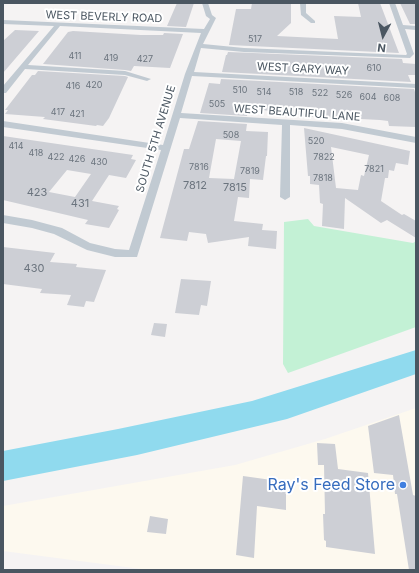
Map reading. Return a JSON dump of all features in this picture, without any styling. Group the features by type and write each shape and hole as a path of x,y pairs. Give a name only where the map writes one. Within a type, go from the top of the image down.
{"street":[{"path":"205,3 210,19"},
{"path":"302,3 303,14 313,22"},
{"path":"198,48 408,57 411,54 392,3"},
{"name":"SOUTH 5TH AVENUE","path":"3,219 32,224 58,231 87,246 115,253 133,254 189,74 205,31 211,26 210,19 204,21 202,26 205,31"},
{"name":"WEST BEVERLY ROAD","path":"3,22 205,31"},
{"path":"3,91 58,25"},
{"path":"401,27 416,28"},
{"path":"24,67 126,73 147,79"},
{"name":"WEST GARY WAY","path":"189,74 416,86"},
{"name":"WEST BEAUTIFUL LANE","path":"176,115 348,126 416,140"},
{"path":"285,197 286,122"},
{"path":"3,124 166,148"}],"shaded area":[{"path":"416,408 416,570 149,570 3,551 3,506 235,465 325,439"}],"green space":[{"path":"308,219 314,226 413,243 416,241 416,327 288,373 283,364 284,222"}],"water":[{"path":"416,350 416,374 287,419 137,455 3,481 3,451 252,401"}],"building":[{"path":"177,3 194,3 186,27 167,26"},
{"path":"252,3 291,3 291,23 277,36 338,39 334,16 361,17 358,3 380,3 399,53 229,45 236,9 251,9"},
{"path":"400,3 416,3 416,24 410,24"},
{"path":"15,30 39,31 3,73 3,41"},
{"path":"73,31 141,35 163,35 164,33 183,34 170,68 134,66 131,71 43,64 68,32"},
{"path":"228,52 402,59 403,63 416,64 416,75 408,75 411,82 222,72"},
{"path":"38,71 128,77 109,118 103,126 43,119 45,117 5,114 8,110 5,110 32,75 35,75"},
{"path":"221,79 414,89 416,95 416,127 389,126 388,121 380,120 303,116 286,114 285,112 248,109 247,116 200,113 209,83 220,84"},
{"path":"198,121 247,124 246,131 268,132 267,156 263,180 250,179 249,198 238,197 234,221 263,224 262,230 277,231 276,249 248,246 249,237 208,243 206,234 189,232 187,241 160,238 184,149 189,149","holes":["216,139 241,141 234,179 209,178"]},
{"path":"304,128 410,151 408,165 396,163 394,171 389,170 388,178 385,178 381,201 402,215 404,214 416,221 416,238 387,220 381,223 345,198 344,229 322,226 323,204 320,203 319,185 310,184 310,176 308,176","holes":["331,147 369,155 364,176 361,175 358,190 336,188"]},
{"path":"3,136 133,155 131,159 136,160 126,178 109,175 92,201 119,206 117,209 119,210 109,228 85,224 88,220 3,200","holes":["67,170 91,174 75,197 49,192"]},
{"path":"3,247 55,253 50,262 77,264 76,267 106,270 94,302 86,301 84,307 67,305 71,295 40,293 42,289 3,284"},
{"path":"181,279 211,281 207,306 201,305 199,315 175,313"},
{"path":"154,323 167,324 165,337 151,335"},
{"name":"Ray's Feed Store","path":"399,415 413,495 416,496 416,570 409,570 393,475 374,473 368,426"},
{"path":"317,443 335,444 338,469 368,473 375,554 326,547 326,541 324,540 323,514 325,514 324,465 318,465"},
{"path":"243,476 286,482 286,510 257,506 254,558 236,555"},
{"path":"150,516 168,519 166,534 147,532"}],"place":[{"name":"Ray's Feed Store","path":"403,485"}]}
